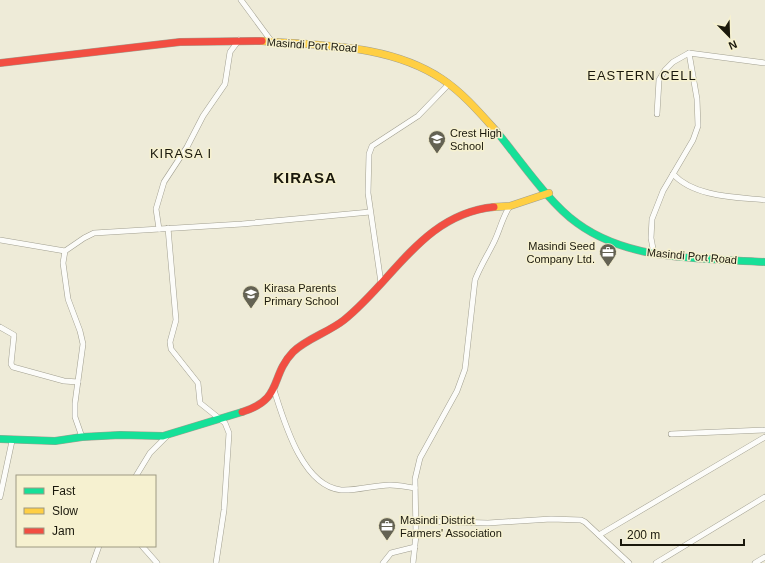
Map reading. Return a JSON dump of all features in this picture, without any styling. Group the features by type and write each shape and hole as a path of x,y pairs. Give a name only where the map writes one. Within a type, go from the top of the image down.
{"main road":[{"name":"Masindi Port Road","path":"0,63 136,47 239,40 356,47 384,54 414,63 433,73 460,94 496,132 570,217 598,237 625,247 654,254 765,262"},
{"path":"0,439 12,441 55,441 82,437 168,435 258,406 269,397 274,390 286,362 293,352 344,320 381,283 404,257 442,224 459,215 488,208 510,206 549,193"}],"street":[{"path":"242,0 272,42"},
{"path":"159,229 156,209 164,182 187,147 203,116 225,84 230,52 239,40"},
{"path":"657,114 659,80 665,70 688,53 765,63"},
{"path":"654,254 651,238 652,219 663,191 693,140 698,126 697,99 688,53"},
{"path":"381,283 370,212 369,154 372,146 418,116 448,85"},
{"path":"673,174 681,182 715,194 765,200"},
{"path":"413,563 416,521 415,488 422,452 461,383 465,369 475,280 480,267 493,244 504,213 510,206"},
{"path":"0,240 65,251 94,233 242,224 370,212"},
{"path":"168,228 176,320 170,342 171,349 198,383 200,403 227,426 230,441 224,510 216,563"},
{"path":"65,251 63,263 68,299 80,331 83,344 78,382 76,417 82,437"},
{"path":"0,327 14,335 15,338 11,364 13,367 64,382 78,382"},
{"path":"274,390 287,429 315,478 339,489 390,485 415,488"},
{"path":"671,434 765,430"},
{"path":"137,475 150,453 168,435"},
{"path":"599,535 765,437"},
{"path":"0,497 12,441"},
{"path":"656,563 765,497"},
{"path":"416,521 494,523 527,520 579,520 585,522 629,563"},
{"path":"93,563 99,547"},
{"path":"143,547 157,563"},
{"path":"383,563 391,553 415,548"},
{"path":"755,563 765,557"}],"traffic: fast":[{"path":"497,132 545,193 577,223 598,236 620,245 667,256 765,262"},
{"path":"0,439 55,441 82,437 120,435 163,436 242,412"}],"traffic: slow":[{"path":"262,41 332,46 378,53 400,59 422,68 450,85 471,104 497,132"},
{"path":"494,207 510,206 549,193"}],"traffic: jam":[{"path":"0,63 180,42 262,41"},
{"path":"242,412 255,407 264,401 270,394 286,361 298,347 344,320 362,304 411,251 429,235 448,222 469,212 494,207"}],"place":[{"name":"Crest High School","path":"437,154"},
{"name":"Masindi Seed Company Ltd.","path":"608,267"},
{"name":"Kirasa Parents Primary School","path":"251,309"},
{"name":"Masindi District Farmers' Association","path":"387,541"}],"district":[{"name":"EASTERN CELL","path":"642,75"},
{"name":"KIRASA I","path":"181,153"},
{"name":"KIRASA","path":"305,177"}]}
